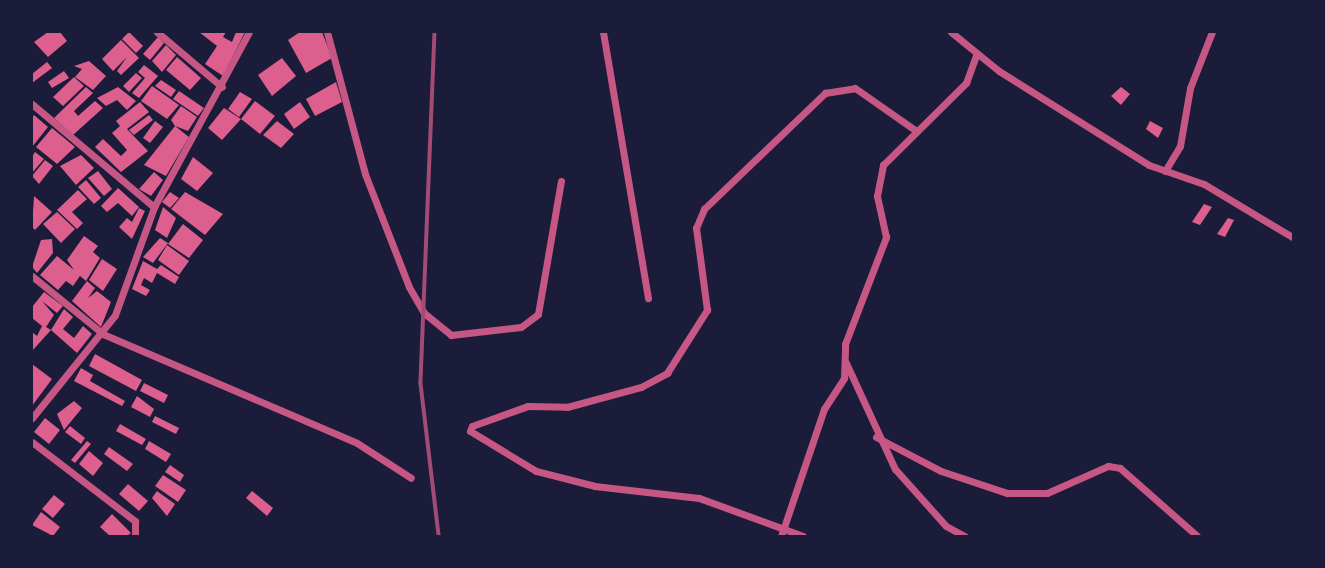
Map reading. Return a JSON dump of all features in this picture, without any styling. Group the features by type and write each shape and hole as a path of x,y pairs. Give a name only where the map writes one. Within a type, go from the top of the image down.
{"street":[{"path":"157,32 222,87"},
{"path":"32,418 103,334 154,207 222,87 249,32"},
{"path":"327,32 365,174 409,287 424,313 451,335 521,327 538,314 561,181"},
{"path":"603,32 648,298"},
{"path":"951,32 976,55 1165,171 1204,184 1293,238"},
{"path":"1165,171 1180,146 1190,88 1212,32"},
{"path":"781,537 824,409 844,378 844,356 886,237 877,181 891,152 966,83 976,55"},
{"path":"803,537 785,526 699,498 595,486 536,471 470,431 472,426 528,406 567,407 641,387 667,373 706,310 696,228 704,209 825,93 855,88 915,130"},
{"path":"32,104 154,207"},
{"path":"32,276 103,334 357,443 411,478"},
{"path":"844,356 876,438 895,469 946,526 964,537"},
{"path":"876,438 941,471 1007,492 1047,493 1108,466 1121,468 1197,537"},
{"path":"32,442 135,521 135,537"}],"building":[{"path":"48,32 60,32 67,41 48,57 34,42"},
{"path":"129,32 143,46 136,53 122,39"},
{"path":"199,32 226,32 223,37 232,42 236,32 245,32 223,76 205,64 217,46"},
{"path":"300,32 322,32 332,58 306,73 288,40"},
{"path":"158,37 164,43 150,60 143,54"},
{"path":"121,40 139,58 121,75 117,71 127,57 113,71 102,59"},
{"path":"166,45 176,55 162,72 152,61"},
{"path":"177,57 201,78 190,90 166,70"},
{"path":"282,58 296,76 272,96 258,75"},
{"path":"89,61 106,76 93,90 75,77 82,69 74,66"},
{"path":"47,62 52,68 32,83 32,74"},
{"path":"144,65 158,76 139,98 132,93 145,78 138,72"},
{"path":"64,71 69,78 52,88 48,82"},
{"path":"136,73 142,78 129,92 123,86"},
{"path":"74,77 84,86 63,106 53,97"},
{"path":"161,80 176,90 171,97 155,86"},
{"path":"336,82 342,102 315,116 306,99"},
{"path":"152,86 179,105 167,119 141,101"},
{"path":"86,87 93,93 74,111 78,116 95,101 103,108 73,135 54,118"},
{"path":"118,87 136,101 127,110 117,100 106,106 97,98"},
{"path":"1121,87 1130,94 1121,105 1111,96"},
{"path":"179,91 204,108 198,116 173,99"},
{"path":"240,92 252,99 239,117 228,109"},
{"path":"255,101 275,116 260,134 241,119"},
{"path":"140,102 149,112 127,129 148,151 121,172 95,147 103,139 121,156 127,150 112,133 120,126 116,121"},
{"path":"300,102 310,117 294,129 284,114"},
{"path":"181,106 197,117 188,131 175,126 171,120"},
{"path":"224,108 241,119 222,140 208,128"},
{"path":"34,115 48,127 32,147 32,118"},
{"path":"149,115 153,120 134,135 129,130"},
{"path":"155,121 163,127 150,143 143,138"},
{"path":"277,121 294,134 281,148 263,135"},
{"path":"1150,121 1163,128 1158,138 1146,129"},
{"path":"175,126 189,137 166,176 144,165"},
{"path":"52,128 75,147 57,164 36,147"},
{"path":"35,152 44,159 32,173 32,157"},
{"path":"81,155 94,168 76,185 60,166"},
{"path":"193,157 213,173 197,191 181,179"},
{"path":"45,160 53,166 39,184 32,176"},
{"path":"98,171 112,189 104,196 88,178"},
{"path":"154,172 163,180 151,196 139,189"},
{"path":"86,180 101,198 94,204 78,187"},
{"path":"118,188 139,207 132,216 118,203 107,212 101,206"},
{"path":"78,190 87,199 72,212 83,223 77,229 57,210"},
{"path":"170,192 179,198 170,208 162,202"},
{"path":"185,192 223,214 205,235 171,209"},
{"path":"34,196 52,212 35,230 32,227"},
{"path":"1204,204 1212,207 1200,225 1192,222"},
{"path":"163,207 176,218 167,238 155,230"},
{"path":"139,208 145,211 132,239 119,227 127,218 132,222"},
{"path":"57,212 75,229 61,243 43,224"},
{"path":"1228,218 1234,220 1225,237 1217,234"},
{"path":"183,224 203,240 189,258 168,244"},
{"path":"84,236 98,246 93,252 100,258 86,281 80,276 73,286 66,281 58,290 40,275 57,256 74,270 67,260"},
{"path":"160,238 168,243 153,263 143,257"},
{"path":"52,239 53,253 37,273 32,267 41,240"},
{"path":"167,245 189,261 179,275 158,260"},
{"path":"102,259 117,269 103,291 89,280"},
{"path":"143,261 157,269 161,265 179,277 175,284 157,273 152,283 144,278 141,285 150,290 146,296 132,289"},
{"path":"87,281 95,288 88,298 97,291 111,302 101,327 72,301"},
{"path":"44,292 63,306 57,313 42,301 54,315 46,327 51,330 32,351 32,332 37,336 42,326 32,318 32,307"},
{"path":"64,309 73,317 63,329 74,338 83,326 92,334 77,353 51,330"},
{"path":"95,354 142,380 136,391 89,366"},
{"path":"32,364 52,379 32,406"},
{"path":"81,368 93,375 90,381 125,401 122,406 74,381"},
{"path":"144,383 168,395 164,403 140,391"},
{"path":"137,396 154,409 150,417 131,407"},
{"path":"74,401 82,408 64,430 57,414"},
{"path":"155,416 179,428 176,434 152,422"},
{"path":"45,418 60,430 49,444 34,432"},
{"path":"120,424 146,439 142,445 116,431"},
{"path":"70,426 85,438 81,444 65,432"},
{"path":"87,441 91,444 75,463 71,460"},
{"path":"149,441 171,454 166,462 145,449"},
{"path":"109,447 133,464 127,471 104,454"},
{"path":"89,451 103,463 93,476 79,464"},
{"path":"170,465 184,475 180,482 165,472"},
{"path":"163,475 186,490 178,502 155,486"},
{"path":"128,484 148,501 139,511 119,494"},
{"path":"157,491 175,504 167,516 152,498"},
{"path":"252,491 273,508 267,516 246,498"},
{"path":"54,495 65,504 53,518 42,509"},
{"path":"41,512 60,527 53,536 32,525"},
{"path":"112,514 131,533 127,536 110,536 100,527"}],"railway":[{"path":"435,32 421,384 439,536"}]}
